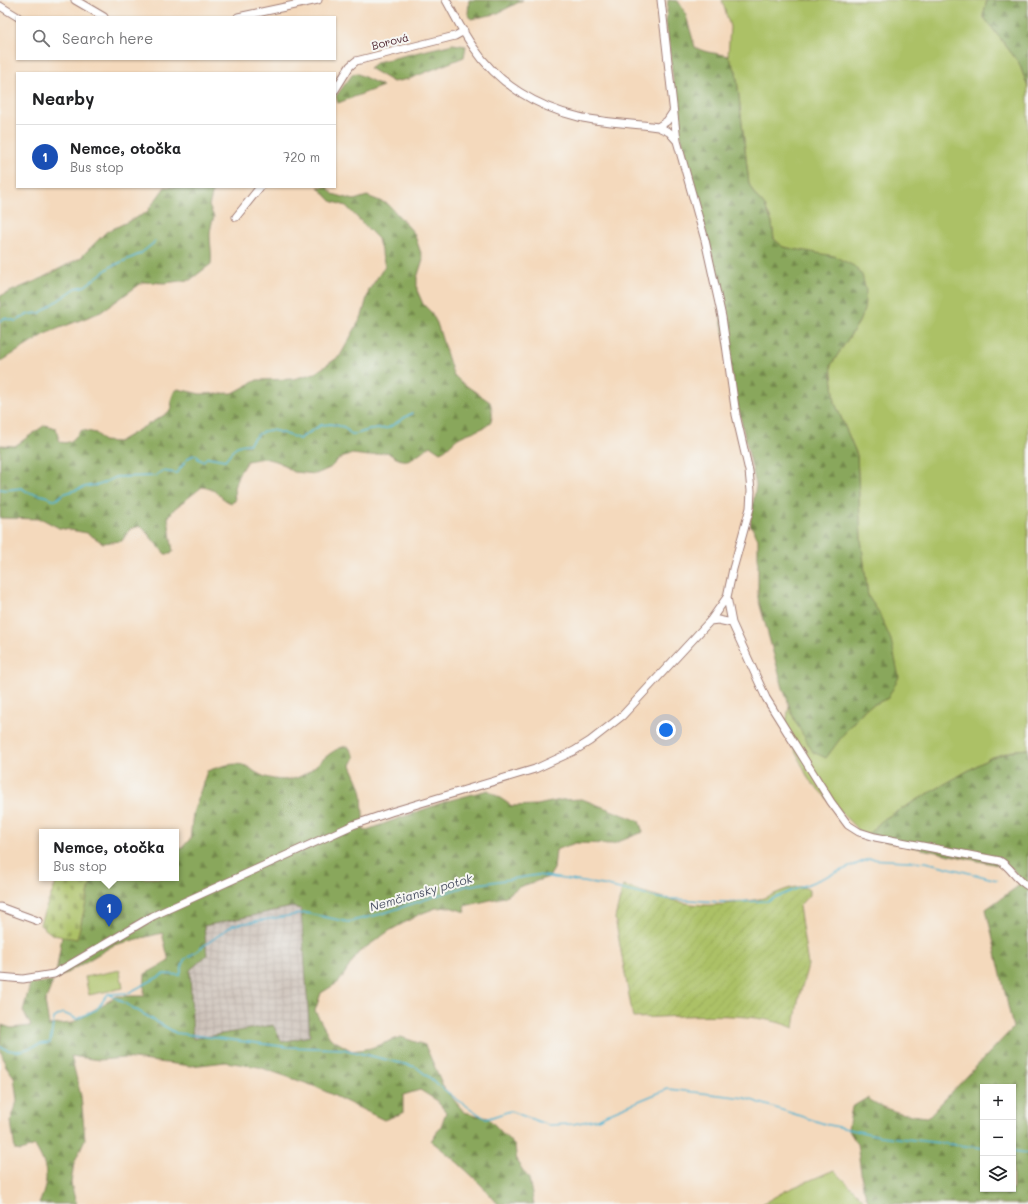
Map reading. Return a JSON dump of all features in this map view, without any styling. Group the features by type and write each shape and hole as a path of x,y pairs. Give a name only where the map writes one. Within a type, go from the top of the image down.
{"street":[{"path":"75,0 102,16"},
{"path":"243,16 318,0"},
{"path":"446,0 474,48 492,70 513,88 535,102 580,118 658,127 669,132 677,141"},
{"path":"661,0 677,141 705,240 722,317 736,415 749,471 751,491 750,508 727,597 732,623 766,698 831,802 848,825 859,832 875,837 1000,861 1008,865 1015,876 1028,886"},
{"path":"0,6 16,16"},
{"name":"Borová","path":"336,88 350,66 356,61 455,36 464,31"},
{"path":"658,127 667,121 673,112"},
{"path":"236,217 259,188"},
{"path":"0,977 23,979 54,974 153,916 353,825 391,812 535,769 574,751 590,741 622,716 710,621 727,597"},
{"path":"710,621 718,620 732,623"},
{"path":"0,907 38,921"}],"shaded area":[{"path":"292,907 301,909 311,1036 282,1042 273,1025 193,1039 190,970 207,955 204,926"}],"green space":[{"path":"469,0 523,0 496,14 471,19 468,14"},
{"path":"668,0 678,1 685,12 695,47 707,52 728,56 736,71 749,184 755,195 765,206 772,223 774,239 783,247 834,256 854,266 862,275 866,291 864,310 859,322 831,365 835,403 857,455 861,539 868,596 878,611 891,640 899,677 888,698 866,708 849,727 826,758 813,752 795,721 783,688 758,598 758,539 750,524 756,485 738,407 721,319 717,275 679,128 666,22"},
{"path":"722,0 987,0 983,16 1019,63 1028,87 1028,749 1016,750 990,758 884,819 865,837 809,780 785,730 789,706 795,721 849,727 866,708 888,698 878,611 868,597 861,539 857,455 835,403 831,365 859,322 805,252 783,247 774,239 772,223 765,206 755,195 749,184 736,71 728,56 730,27"},
{"path":"987,0 1028,0 1028,87 1019,63 983,16"},
{"path":"453,44 466,46 464,57 409,79 393,82 369,68 377,62"},
{"path":"356,73 383,86 338,103 336,96 352,75"},
{"path":"164,188 214,188 209,206 214,217 210,230 211,264 190,280 164,283 143,282 101,312 47,333 0,362 0,296 38,280 80,258 106,232 146,213"},
{"path":"319,188 328,188 333,194 354,200 367,196 388,204 414,233 423,259 417,278 417,290 423,304 431,312 437,323 453,374 461,382 490,402 492,418 486,427 460,437 440,452 431,446 415,457 406,460 400,460 387,452 369,456 352,454 339,459 330,468 316,474 294,472 279,462 264,458 247,461 238,475 234,488 235,501 231,503 226,501 212,490 202,487 174,509 168,518 173,552 171,554 165,554 141,526 130,529 122,541 103,543 87,533 59,528 42,519 0,518 0,445 15,446 45,425 56,428 60,442 64,443 75,438 82,430 96,433 103,441 118,442 166,414 172,408 171,400 174,392 178,389 200,394 233,393 257,380 293,379 315,373 340,356 362,316 369,290 385,266 378,239 346,206 331,201"},
{"path":"348,746 355,757 351,765 361,791 364,831 447,801 488,790 512,806 537,805 561,800 582,799 639,821 643,832 613,844 575,843 556,850 554,869 549,877 519,887 504,897 464,906 466,912 449,907 436,908 420,914 389,931 358,953 339,982 321,993 315,1011 330,1038 352,1051 371,1048 401,1037 425,1045 444,1088 464,1112 488,1118 515,1146 517,1162 529,1179 534,1204 498,1204 483,1187 449,1155 431,1141 441,1126 446,1112 436,1100 420,1090 403,1095 403,1113 384,1120 314,1086 259,1067 226,1062 191,1066 125,1058 99,1060 71,1056 81,1096 85,1139 74,1163 71,1183 76,1204 39,1204 45,1188 45,1168 40,1154 35,1146 21,1151 15,1150 11,1121 17,1101 14,1077 6,1066 0,1049 2,1025 11,1028 31,1026 23,1011 30,984 53,981 45,1002 49,1025 72,1023 117,996 144,996 145,974 169,961 162,933 114,945 55,980 62,936 77,938 91,881 179,881 179,849 182,848 190,839 193,813 207,771 226,765 237,764 247,767 269,778 288,780 308,772 334,751","holes":["292,907 301,909 310,1036 282,1042 273,1025 193,1039 190,970 207,955 204,926"]},
{"path":"1028,749 1028,1204 869,1204 863,1187 857,1144 848,1129 852,1107 867,1098 896,1112 928,1117 1013,1028 986,909 1017,887 1021,880 1012,868 865,837 884,819 990,758 1016,750"},
{"path":"57,881 91,881 77,939 53,935 40,925"},
{"path":"623,886 671,900 701,905 723,904 765,898 784,890 798,887 804,887 809,890 809,895 799,906 808,965 798,1001 794,1028 777,1022 758,1018 737,1016 633,1018 615,918"},
{"path":"120,970 123,988 89,995 85,977"},
{"path":"834,1170 868,1204 762,1204 785,1191"}],"waterway":[{"path":"0,321 4,318 16,321 29,314 40,313 76,288 85,286 110,267 140,254 155,242"},
{"path":"0,489 5,490 22,488 29,493 56,500 63,494 88,486 99,485 116,477 155,476 162,471 176,473 187,459 197,455 198,459 203,461 208,457 225,460 237,446 249,444 260,433 266,431 278,431 299,439 321,425 331,424 344,427 351,434 356,434 369,430 388,428 412,413"},
{"name":"Nemčiansky potok","path":"0,1047 8,1050 21,1051 37,1045 50,1043 54,1018 63,1013 77,1019 97,1009 108,994 128,993 164,974 180,975 184,960 233,925 306,913 348,922 381,914 466,886 537,875 603,885 658,898 721,902 767,901 869,859 926,862 997,880"},
{"path":"109,994 176,1033 288,1047 343,1049 416,1067 455,1098 486,1119 510,1111 548,1125 573,1124 598,1119 668,1089 745,1098 825,1124 880,1136 980,1148"},
{"path":"1016,1151 1028,1153"}],"place":[{"name":"Nemce, otočka","path":"109,927"}]}
